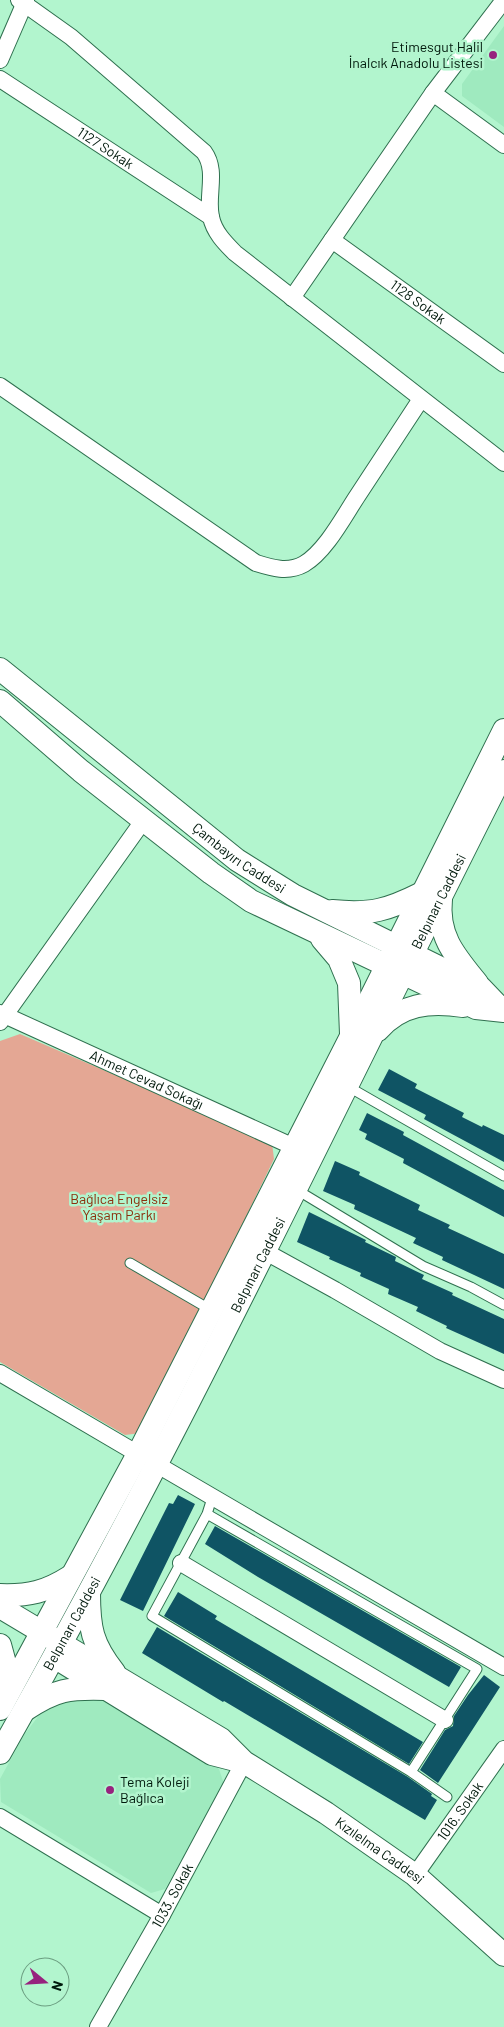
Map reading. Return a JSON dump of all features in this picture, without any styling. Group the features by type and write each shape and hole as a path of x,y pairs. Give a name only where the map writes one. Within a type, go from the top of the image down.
{"street":[{"path":"292,298 433,93 504,0"},
{"path":"0,60 23,1 71,37 204,152 210,160 212,172 211,217 220,238 235,253 504,462"},
{"name":"1127 Sokak","path":"0,79 211,217"},
{"path":"433,93 504,145"},
{"name":"1128 Sokak","path":"332,240 504,364"},
{"path":"0,386 256,563 285,570 303,564 316,554 341,521 421,399"},
{"name":"Çambayırı Caddesi","path":"0,669 236,860 293,896 323,910 398,960"},
{"name":"Çambayırı Caddesi","path":"0,702 81,771 144,821 251,901 316,933 398,960 502,1010"},
{"name":"Belpınarı Caddesi","path":"0,1753 89,1592 211,1310 294,1146 360,1038 432,893 504,730"},
{"name":"Belpınarı Caddesi","path":"432,893 504,771"},
{"path":"2,1017 144,821"},
{"path":"316,933 339,959 349,984 360,1038 406,1008 449,1004 478,998 447,942 441,927 440,913 432,893 370,913 323,910"},
{"name":"Ahmet Cevad Sokağı","path":"2,1017 294,1146"},
{"name":"Belpınarı Caddesi","path":"4,1703 72,1576 147,1459 264,1252 347,1086 360,1038"},
{"path":"264,1252 335,1290 440,1351 504,1380"},
{"path":"0,1373 147,1459 209,1506 504,1667"},
{"path":"181,1563 445,1720"},
{"path":"0,1595 21,1596 45,1591 72,1576"},
{"path":"24,1710 41,1699 62,1690 112,1683 103,1658 93,1640 89,1612 89,1592"},
{"name":"Kızılelma Caddesi","path":"0,1607 37,1639"},
{"name":"Kızılelma Caddesi","path":"0,1624 37,1639 112,1683 221,1739 244,1762 326,1813 415,1875 504,1955"},
{"path":"0,1644 6,1667 4,1703"},
{"name":"1016. Sokak","path":"415,1875 504,1748"},
{"name":"1033. Sokak","path":"98,2027 162,1914 244,1762"},
{"path":"0,1817 162,1914"}],"lane":[{"path":"347,1086 504,1176"},
{"path":"295,1188 423,1266 471,1287 504,1305"},
{"path":"130,1263 211,1310"},
{"path":"411,1772 477,1669 209,1506 152,1616 411,1772 447,1798"}],"shaded area":[{"name":"Etimesgut Halil İnalcık Anadolu Listesi","path":"504,26 504,127 462,96 462,84"},
{"name":"Tema Koleji Bağlıca","path":"73,1697 99,1699 116,1705 219,1769 224,1784 165,1889 151,1893 1,1802 0,1779 24,1735 40,1714 52,1705"}],"green space":[{"name":"Bağlıca Engelsiz Yaşam Parkı","path":"20,1034 272,1143 274,1159 141,1433 125,1435 0,1362 0,1041"}],"building":[{"path":"389,1069 417,1084 415,1088 464,1113 462,1117 504,1135 504,1162 424,1119 426,1115 378,1090"},
{"path":"367,1113 404,1132 403,1135 504,1190 504,1217 403,1163 404,1159 365,1139 367,1134 359,1130"},
{"path":"335,1161 360,1172 359,1175 420,1205 418,1210 450,1225 448,1228 504,1254 504,1289 442,1260 443,1257 413,1243 416,1238 354,1209 355,1205 323,1191"},
{"path":"309,1212 396,1257 395,1261 424,1275 422,1279 504,1319 504,1354 446,1328 447,1326 416,1311 418,1307 388,1294 389,1289 360,1276 361,1273 329,1259 330,1257 297,1242"},
{"path":"178,1495 195,1504 143,1611 120,1600 169,1503 173,1504"},
{"path":"215,1526 461,1667 449,1687 258,1577 205,1544"},
{"path":"178,1592 217,1616 215,1619 423,1742 409,1764 164,1616"},
{"path":"157,1627 408,1777 432,1794 431,1796 437,1800 425,1820 142,1653"},
{"path":"484,1675 500,1687 438,1783 420,1770 445,1730 453,1726 454,1716"}],"place":[{"name":"Etimesgut Halil İnalcık Anadolu Listesi","path":"493,55"},
{"name":"Tema Koleji Bağlıca","path":"110,1790"}]}
